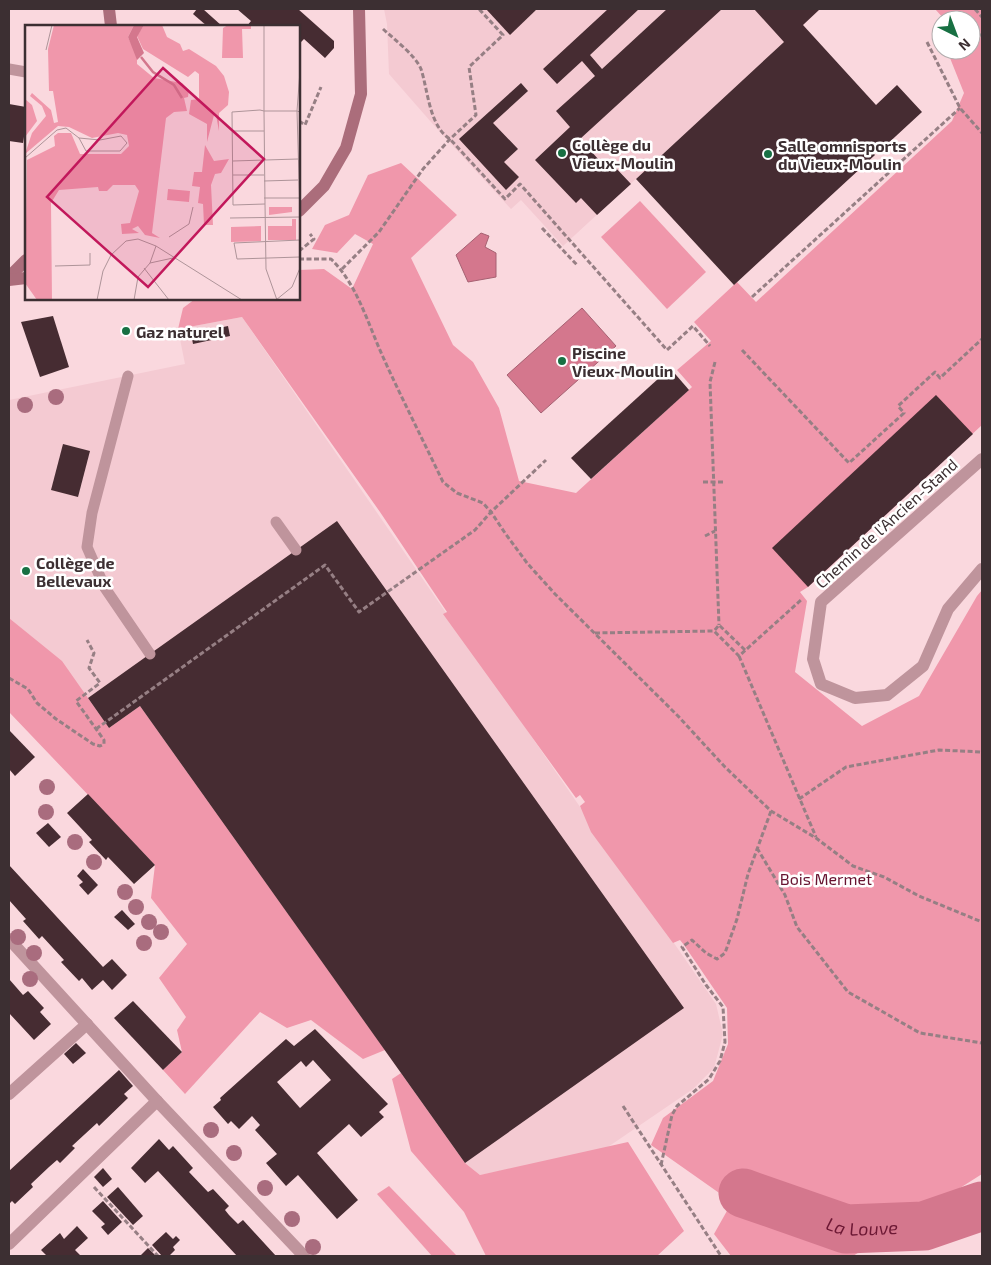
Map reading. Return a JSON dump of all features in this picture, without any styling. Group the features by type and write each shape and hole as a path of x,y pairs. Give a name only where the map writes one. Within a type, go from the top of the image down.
{"main road":[{"path":"109,9 111,25"},
{"path":"300,209 324,186 346,148 361,94 359,9"},
{"path":"9,278 25,261"},
{"path":"9,278 25,278"}],"street":[{"name":"Chemin de l'Ancien-Stand","path":"982,459 821,602 813,659 821,684 855,698 887,695 923,666 948,609 982,569"},
{"path":"9,939 157,1101 304,1256"},
{"path":"9,1094 86,1024"},
{"path":"9,1244 157,1101"}],"lane":[{"path":"9,69 25,72"},
{"path":"128,376 92,513 87,547 105,588 150,654"},
{"path":"276,522 296,550"}],"path":[{"path":"342,269 379,232 423,169 476,114 469,67 503,35 479,9"},
{"path":"975,9 982,17"},
{"path":"383,29 407,51 420,67 428,103 442,135 450,139 504,199 520,184 667,350 693,326 710,346"},
{"path":"927,42 960,108 982,133"},
{"path":"300,122 305,125 321,87"},
{"path":"752,297 960,108"},
{"path":"542,228 578,266"},
{"path":"300,250 314,239 310,234"},
{"path":"300,259 331,259 342,269 443,482 458,493 483,503 527,563 555,594 678,716 725,767 771,811 816,838 853,866 884,877 919,896 982,922"},
{"path":"742,350 849,462 904,413 898,406 935,372 940,378 982,339"},
{"path":"715,362 710,382 719,625 745,650"},
{"path":"96,729 325,565 359,612 475,530 491,512 546,460"},
{"path":"703,482 725,482"},
{"path":"705,536 715,531"},
{"path":"740,656 805,596 821,602"},
{"path":"594,633 714,630 719,625"},
{"path":"714,630 740,656 816,838"},
{"path":"9,678 28,689 37,703 56,720 93,744 100,746 104,744 104,740 76,701 100,683 88,668 94,653 87,640"},
{"path":"800,799 846,767 938,750 982,752"},
{"path":"661,1165 672,1115 677,1106 709,1078 720,1061 725,1042 723,1007 706,986 682,947 692,940 717,959 725,953 737,919 748,874 771,811"},
{"path":"757,848 785,895 797,927 848,992 920,1033 982,1043"},
{"path":"623,1106 721,1256"},
{"path":"81,1174 158,1256"}],"shaded area":[{"name":"Collège du Vieux-Moulin","path":"384,9 820,9 563,246 521,200 511,209 389,74 387,24"},
{"path":"481,233 489,236 485,247 496,253 496,277 468,282 456,255"},
{"name":"Piscine Vieux-Moulin","path":"582,308 616,346 541,413 507,375"},
{"path":"242,317 716,1004 723,1034 714,1068 693,1089 602,1151 480,1175 465,1163 140,706 109,728 61,661 9,618 9,400 185,364 178,329"}],"green space":[{"name":"Bois Mermet","path":"935,9 982,9 982,425 808,587 800,592 807,601 795,672 862,726 919,696 982,590 982,1174 853,1256 731,1256 714,1234 732,1202 651,1145 663,1118 713,1081 728,1044 727,1008 684,945 680,940 673,943 591,832 580,806 585,802 580,795 576,798 443,614 447,612 380,512 242,317 178,329 183,308 194,300 300,300 300,270 324,269 352,289 373,244 355,234 337,253 312,249 325,225 349,215 368,175 401,163 457,215 411,258 453,345 473,362 499,408 519,481 576,493 692,387 677,370 711,341 694,322 737,282 756,302 952,121 964,93 951,60 981,60 981,10"},
{"path":"640,201 706,272 667,309 601,237"},
{"path":"9,618 62,661 109,728 140,706 385,1050 363,1059 311,1020 287,1028 260,1012 185,1094 163,1070 182,1052 177,1030 186,1017 159,978 187,944 151,898 155,865 9,712"},
{"path":"401,1073 465,1163 480,1175 628,1142 684,1231 657,1256 486,1256 464,1212 411,1151 392,1079"},
{"path":"389,1186 457,1256 432,1256 377,1194"}],"building":[{"path":"197,9 203,9 221,25 206,25 193,14"},
{"path":"237,9 298,9 334,41 334,48 325,58 304,39 300,43 300,25 248,25 251,21"},
{"path":"486,9 537,9 510,35"},
{"path":"608,9 639,9 590,55 602,69 667,9 722,9 580,139 609,171 614,166 631,184 597,215 581,198 576,203 535,160 570,127 556,111 595,76 582,61 557,84 543,69"},
{"name":"Salle omnisports du Vieux-Moulin","path":"754,9 820,9 803,25 876,105 897,85 922,112 883,148 880,145 872,152 875,155 734,285 636,179 784,42"},
{"path":"521,83 528,91 493,123 518,149 504,162 519,177 506,190 459,139"},
{"path":"9,104 25,107 23,143 9,141"},
{"path":"53,316 69,367 40,377 21,322"},
{"path":"228,326 230,336 193,344 191,334"},
{"path":"670,368 689,390 591,479 571,458"},
{"path":"936,395 973,434 808,587 772,548"},
{"path":"63,444 90,451 78,497 51,490"},
{"path":"337,521 684,1008 465,1163 140,706 109,728 88,698"},
{"path":"9,730 35,757 15,776 9,769"},
{"path":"88,794 155,865 134,884 108,857 106,860 89,842 92,840 67,813"},
{"path":"48,823 61,837 49,847 36,833"},
{"path":"9,865 103,967 112,959 127,975 112,990 103,980 92,990 82,978 79,981 61,962 64,960 42,936 39,939 23,921 26,919 9,900"},
{"path":"83,869 98,885 88,895 79,885 83,882 77,876"},
{"path":"122,910 135,924 128,930 114,917"},
{"path":"9,979 23,995 28,991 44,1008 40,1012 51,1024 34,1040 9,1013"},
{"path":"133,1001 182,1052 163,1070 114,1018"},
{"path":"315,1029 388,1104 379,1112 384,1117 361,1137 349,1124 317,1153 358,1200 337,1219 298,1175 286,1186 266,1163 277,1154 255,1130 260,1125 252,1116 239,1129 231,1121 228,1124 213,1107 221,1100 220,1098 286,1039 294,1046","holes":["313,1060 331,1080 300,1108 277,1082 301,1061 306,1067"]},
{"path":"76,1043 86,1053 73,1064 64,1054"},
{"path":"119,1070 133,1086 124,1094 128,1098 99,1126 97,1123 72,1146 75,1148 60,1163 57,1160 49,1167 31,1184 33,1187 15,1204 12,1201 9,1204 9,1171"},
{"path":"159,1139 169,1150 173,1146 193,1168 189,1172 208,1192 213,1189 229,1206 225,1210 229,1215 238,1224 243,1220 276,1256 237,1256 158,1171 145,1183 131,1168"},
{"path":"103,1168 112,1179 103,1187 94,1177"},
{"path":"118,1187 143,1216 133,1225 107,1197"},
{"path":"103,1201 122,1222 108,1235 101,1227 105,1224 92,1211"},
{"path":"77,1226 88,1238 75,1250 81,1256 47,1256 41,1250 60,1233 64,1239"},
{"path":"166,1232 173,1239 176,1236 180,1240 173,1247 175,1250 169,1256 162,1256 152,1245"},
{"path":"148,1248 156,1256 140,1256"}],"waterway":[{"name":"La Louve","path":"743,1193 846,1229 924,1226 982,1206"}],"place":[{"name":"Collège du Vieux-Moulin","path":"562,153"},
{"name":"Salle omnisports du Vieux-Moulin","path":"768,154"},
{"name":"Gaz naturel","path":"126,331"},
{"name":"Piscine Vieux-Moulin","path":"562,361"},
{"name":"Collège de Bellevaux","path":"26,571"}]}
